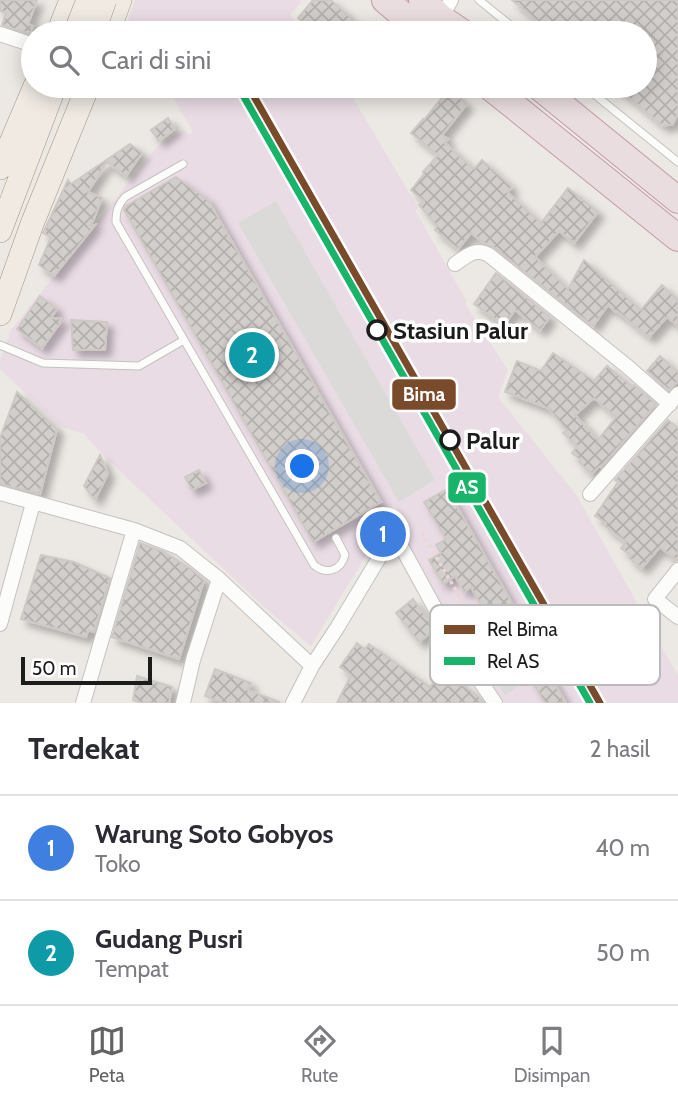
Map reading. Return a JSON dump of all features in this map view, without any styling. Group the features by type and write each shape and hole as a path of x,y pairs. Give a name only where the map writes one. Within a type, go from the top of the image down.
{"highway":[{"path":"385,0 434,13"},
{"path":"507,98 668,203"},
{"path":"551,98 668,203 678,238"}],"main road":[{"path":"68,20 88,0"},
{"path":"104,21 105,0"},
{"path":"109,21 120,0"},
{"path":"68,20 74,7 84,6 98,12 104,21"},
{"path":"0,168 30,98"},
{"path":"0,231 50,98"},
{"path":"0,279 68,98"},
{"path":"0,314 32,224 83,98"}],"street":[{"path":"0,34 21,41"},
{"path":"455,264 472,252 483,251 628,367 674,399 590,494"},
{"path":"0,493 134,530 180,548 219,579 312,666"},
{"path":"0,624 33,503"},
{"path":"83,703 134,530"},
{"path":"293,703 312,666 388,543 392,541 400,544 433,605"},
{"path":"678,570 656,600 678,617"},
{"path":"183,703 193,660 219,579"},
{"path":"483,685 495,703"}],"lane":[{"path":"480,0 505,21"},
{"path":"599,98 678,162"},
{"path":"183,164 125,197 116,212 116,222 314,565 320,570 329,572 343,563 345,555 336,538"},
{"path":"0,345 43,363 139,366 184,340"}],"path":[{"path":"422,533 445,566 466,605"}],"shaded area":[{"path":"135,0 301,2 290,15 295,21 128,21"},
{"path":"174,98 353,98 418,208 415,210 467,302 465,304 508,370 498,397 577,496 638,605 438,605 392,522 402,516 395,505 383,512 387,521 311,646 265,608 84,434 60,426 0,369 0,360 11,330 156,148 184,129 188,135 193,132"},
{"path":"276,201 435,480 399,502 238,223"},
{"path":"660,644 678,676 678,703 504,703 492,685 660,685"},
{"path":"498,685 520,685 505,695"}],"building":[{"path":"0,0 37,0 29,21 21,21 21,31 2,25 6,13 0,11"},
{"path":"313,0 331,0 354,21 302,21 298,18"},
{"path":"512,0 678,0 678,113 673,124 663,126 629,98 657,98 657,21 537,21"},
{"path":"442,98 460,98 467,104 442,135 448,139 445,143 474,169 482,160 512,187 507,192 541,223 568,188 598,212 574,243 559,231 535,257 568,289 584,260 641,310 662,285 678,300 678,326 667,317 649,337 608,305 593,326 495,248 471,233 458,249 435,230 437,226 419,205 424,201 411,190 438,155 411,133"},
{"path":"168,118 175,129 159,141 151,130"},
{"path":"130,144 142,153 126,176 107,162 88,192 102,198 89,227 95,225 54,276 39,265 51,237 43,233 68,180 71,184"},
{"path":"176,177 208,200 381,502 313,542 124,210 126,206"},
{"path":"496,273 550,317 540,330 515,310 504,325 474,304"},
{"path":"40,296 57,309 51,318 63,319 42,348 17,329"},
{"path":"71,320 107,322 105,350 73,350"},
{"path":"553,353 594,381 607,366 656,404 601,467 591,474 572,453 577,446 563,433 567,430 548,408 505,392 517,361 541,371","holes":["594,398 616,417 598,440 575,415"]},
{"path":"660,356 678,372 678,381 669,390 647,371"},
{"path":"17,392 57,429 40,494 0,484 0,438"},
{"path":"668,420 678,428 678,561 660,547 642,568 621,548 626,542 595,516 618,482 615,480"},
{"path":"100,455 108,474 95,500 84,486"},
{"path":"199,470 206,483 192,490 185,477"},
{"path":"447,489 513,605 481,605 471,587 464,592 455,576 443,584 429,560 441,553 436,545 446,539 424,502"},
{"path":"140,543 164,552 204,580 179,659 112,637"},
{"path":"41,555 74,562 110,578 94,632 88,630 86,637 21,619"},
{"path":"413,599 430,622 430,633 419,642 396,613"},
{"path":"357,643 365,649 369,644 430,687 463,685 483,703 337,703 351,675 340,667"},
{"path":"215,669 251,683 248,690 279,703 223,703 205,696"},
{"path":"137,676 172,687 169,703 142,703 133,700"},
{"path":"535,685 556,685 566,703 545,703"}],"rail line":[{"name":"AS","path":"245,98 534,605"},
{"name":"Bima","path":"255,98 544,605"},
{"name":"AS","path":"580,685 590,703"},
{"name":"Bima","path":"590,685 600,703"}],"place":[{"name":"Stasiun Palur","path":"377,330"},
{"name":"Gudang Pusri","path":"252,355"},
{"name":"Palur","path":"450,440"},
{"name":"Warung Soto Gobyos","path":"383,534"}]}
